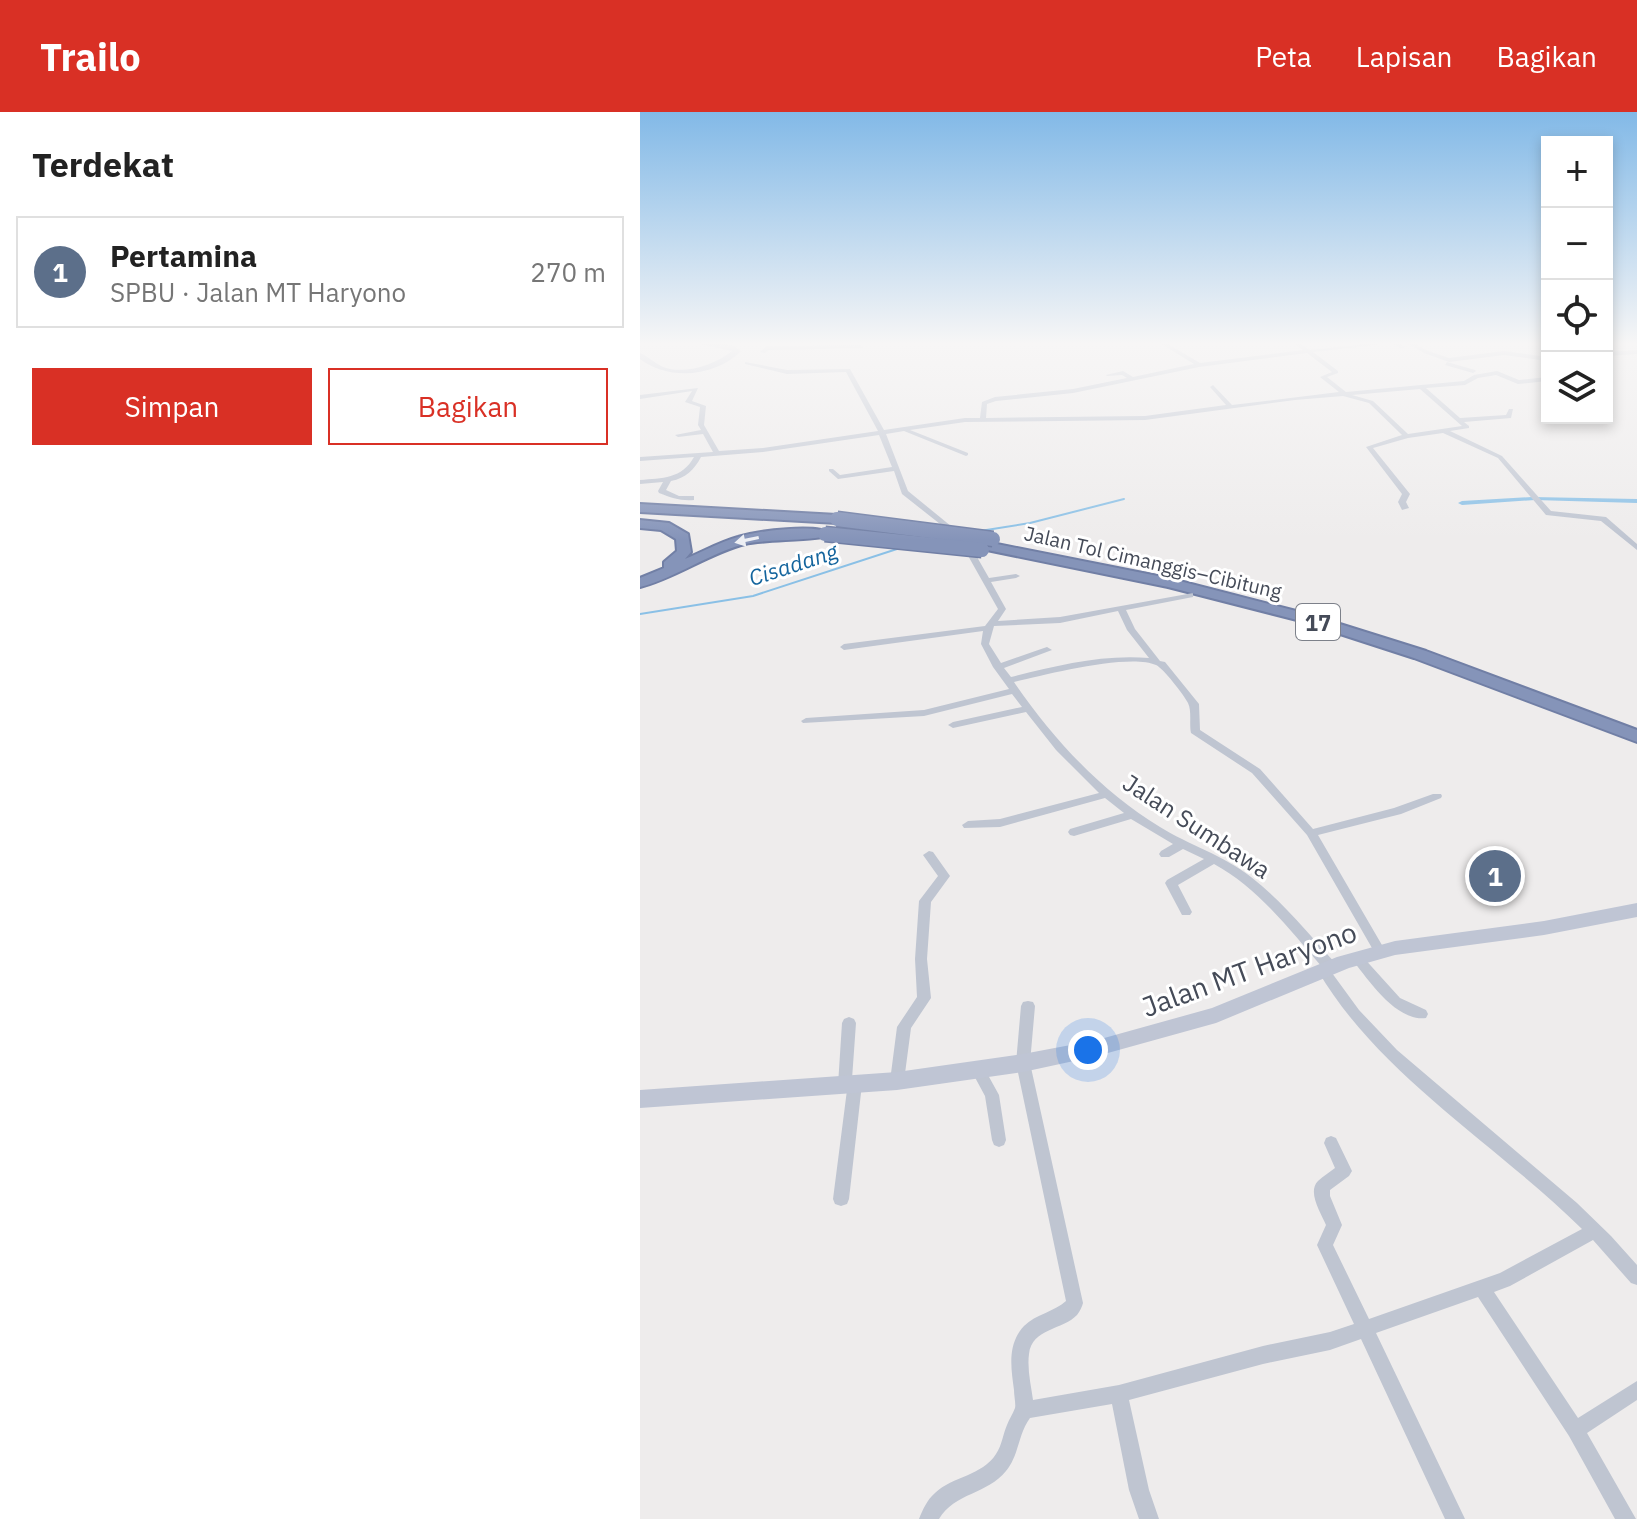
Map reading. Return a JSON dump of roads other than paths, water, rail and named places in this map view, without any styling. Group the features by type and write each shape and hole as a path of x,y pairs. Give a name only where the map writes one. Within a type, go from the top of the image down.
{"highway":[{"path":"640,508 987,545"},
{"path":"640,516 831,527"},
{"path":"640,524 674,530 686,544 675,562 640,581"},
{"path":"640,581 742,540 831,527"},
{"name":"Jalan Tol Cimanggis–Cibitung","path":"987,545 1231,597 1347,630 1493,680 1637,736"},
{"name":"Jalan Tol Cimanggis–Cibitung","path":"987,545 1176,574 1350,619 1487,665 1637,722"}],"main road":[{"name":"Jalan MT Haryono","path":"640,1099 897,1081 1023,1063 1112,1045 1216,1015 1327,969 1380,952 1637,910"}],"street":[{"path":"703,409 701,425 717,453"},
{"name":"Jalan Sumbawa","path":"869,409 912,500 969,547 1002,609 990,626 985,641 998,667 1027,709 1107,794 1183,844 1214,859 1262,894 1327,969 1345,1004 1387,1047 1594,1231 1637,1277"},
{"path":"983,409 983,418"},
{"path":"643,461 763,450 983,418 1134,419 1218,409"},
{"path":"1378,409 1407,436"},
{"path":"1405,508 1402,502 1405,492 1369,448 1407,436 1467,427 1445,409"},
{"path":"1458,420 1509,417 1511,410"},
{"path":"897,423 905,430 966,454"},
{"path":"1445,431 1500,457 1549,513 1603,519 1637,548"},
{"path":"678,435 704,432"},
{"path":"640,482 668,479 689,472 699,454"},
{"path":"831,470 842,477 896,469"},
{"path":"668,479 662,491 678,498 691,498"},
{"path":"985,581 1016,576"},
{"path":"844,647 990,626 1060,620 1190,595"},
{"path":"1121,608 1131,630 1189,697 1195,707 1195,731 1258,773 1311,833 1380,952"},
{"path":"998,667 1047,650"},
{"path":"806,721 924,713 1061,668 1156,661"},
{"path":"953,725 1027,709"},
{"path":"968,825 1000,823 1107,794"},
{"path":"1311,833 1397,811 1437,796"},
{"path":"1074,832 1134,814"},
{"path":"1165,854 1183,844"},
{"path":"897,1081 904,1027 924,998 921,959 925,901 944,876 929,855"},
{"path":"1186,912 1171,883 1214,859"},
{"path":"1358,959 1395,1002 1421,1014"},
{"path":"929,1519 939,1499 994,1471 1008,1457 1016,1422 1025,1410 1020,1350 1024,1336 1035,1325 1068,1312 1075,1303 1023,1063 1028,1006"},
{"path":"841,1199 850,1084 849,1023"},
{"path":"978,1070 992,1095 999,1140"},
{"path":"1331,1143 1344,1171 1321,1192 1334,1225 1325,1245 1455,1519"},
{"path":"1025,1410 1119,1394 1263,1355 1330,1341 1533,1267 1594,1231"},
{"path":"1481,1287 1575,1430 1626,1519"},
{"path":"1575,1430 1637,1390"},
{"path":"1119,1394 1139,1490 1149,1519"}],"waterway":[{"name":"Cisadang","path":"980,531 1030,523 1124,499"},
{"path":"1462,503 1532,499"},
{"path":"1538,499 1637,501"},
{"name":"Cisadang","path":"640,614 753,596 900,548"}],"place":[{"name":"Pertamina","path":"1495,876"}]}
